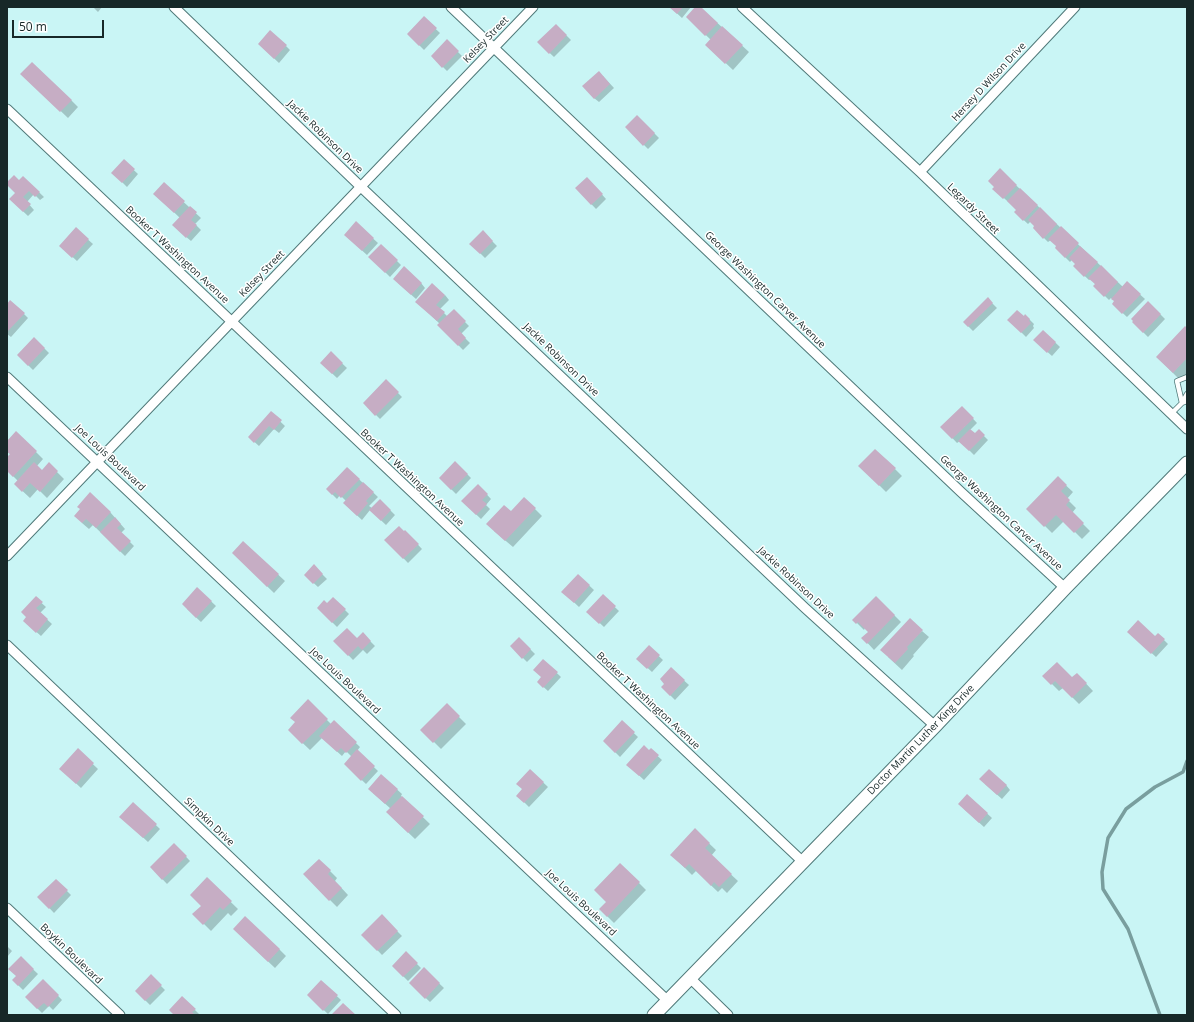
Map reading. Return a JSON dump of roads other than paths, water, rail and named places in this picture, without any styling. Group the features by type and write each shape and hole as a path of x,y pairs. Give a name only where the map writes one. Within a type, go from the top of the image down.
{"main road":[{"name":"Doctor Martin Luther King Drive","path":"654,1015 935,726 1065,588 1187,463"}],"street":[{"name":"Jackie Robinson Drive","path":"174,7 361,187 805,608 935,726"},
{"name":"George Washington Carver Avenue","path":"451,7 949,481 1065,588"},
{"name":"Kelsey Street","path":"7,556 533,7"},
{"name":"Legardy Street","path":"742,7 920,172 1187,429"},
{"name":"Hersey D Wilson Drive","path":"920,172 1075,7"},
{"name":"Booker T Washington Avenue","path":"7,109 803,862"},
{"name":"Joe Louis Boulevard","path":"7,377 668,1000"},
{"name":"Simpkin Drive","path":"7,645 396,1015"},
{"name":"Boykin Boulevard","path":"7,908 120,1015"},
{"path":"690,978 728,1015"}],"lane":[{"path":"1185,402 1177,381 1187,377"},
{"path":"1171,414 1185,402 1187,394"}],"waterway":[{"path":"1160,1015 1128,929 1103,889 1102,872 1108,838 1126,809 1155,787 1183,772 1187,761"}]}
